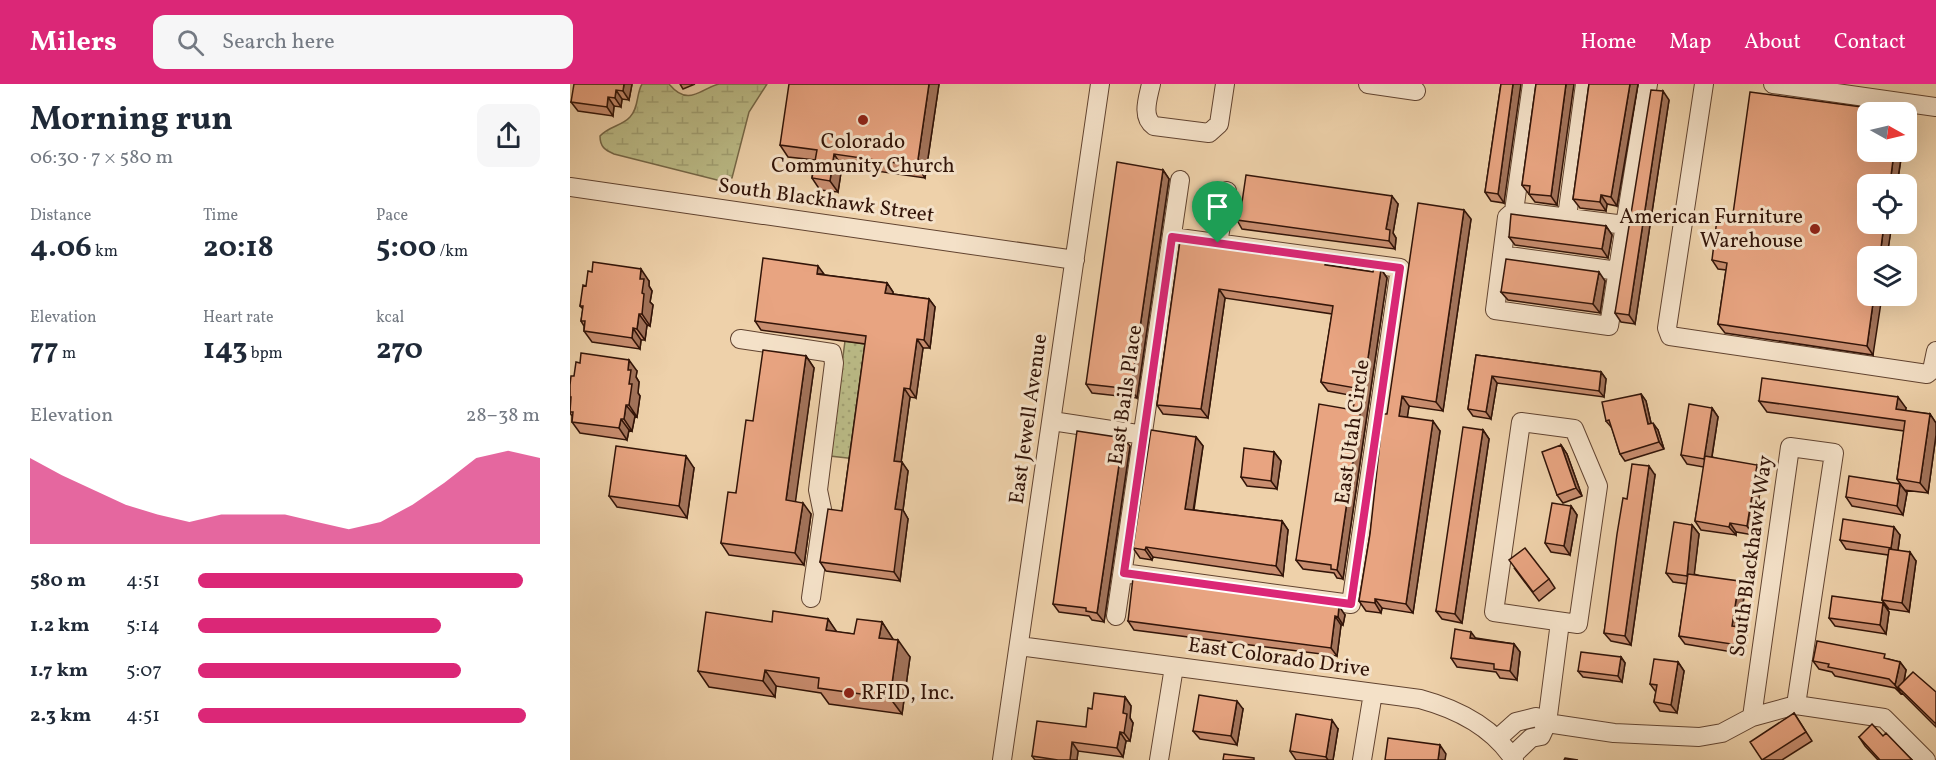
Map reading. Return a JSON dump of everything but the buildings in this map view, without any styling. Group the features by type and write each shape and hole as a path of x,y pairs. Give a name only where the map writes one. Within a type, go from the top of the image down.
{"street":[{"name":"East Jewell Avenue","path":"1002,760 1100,84"},
{"path":"1151,84 1146,115 1148,122 1154,126 1209,133 1219,124 1225,84"},
{"path":"1368,84 1416,91"},
{"path":"1532,84 1515,211 1507,218 1495,310 1609,326 1648,84"},
{"path":"1567,218 1585,84"},
{"path":"1704,84 1667,328 1670,336 1927,375 1932,370 1936,351"},
{"path":"1773,84 1936,107"},
{"name":"East Bails Place","path":"1116,616 1180,180"},
{"name":"South Blackhawk Street","path":"570,187 1075,260"},
{"path":"1218,243 1227,191"},
{"path":"1515,211 1625,225"},
{"name":"East Utah Circle","path":"1124,573 1351,604 1400,268 1172,237"},
{"path":"1502,255 1618,271"},
{"path":"740,339 832,353 834,363 818,490 823,514 811,598"},
{"path":"1052,421 1144,435"},
{"path":"1521,422 1574,429 1598,486 1578,624 1560,622 1494,612 1521,422"},
{"name":"South Blackhawk Way","path":"1752,717 1790,447 1833,453 1796,705"},
{"path":"1513,758 1531,738 1541,736 1547,723 1560,622"},
{"name":"East Colorado Drive","path":"1019,646 1373,693 1443,706 1478,723 1497,739 1513,758"},
{"path":"1159,760 1174,667"},
{"path":"1362,760 1373,693"},
{"path":"1497,739 1515,722 1536,717 1547,723 1633,735 1698,737 1722,733 1752,717 1796,705 1884,718 1926,760"}],"green space":[{"path":"642,84 669,84 676,91 689,96 719,84 767,84 749,112 732,178 721,181 614,154 604,148 600,136 630,117 635,109"},
{"path":"845,341 872,345 856,459 830,456"}],"place":[{"name":"Colorado Community Church","path":"863,120"},
{"name":"American Furniture Warehouse","path":"1815,229"},
{"name":"RFID, Inc.","path":"849,693"}],"route":[{"path":"1172,237 1218,243 1400,268 1351,604 1124,573 1172,237"}]}
